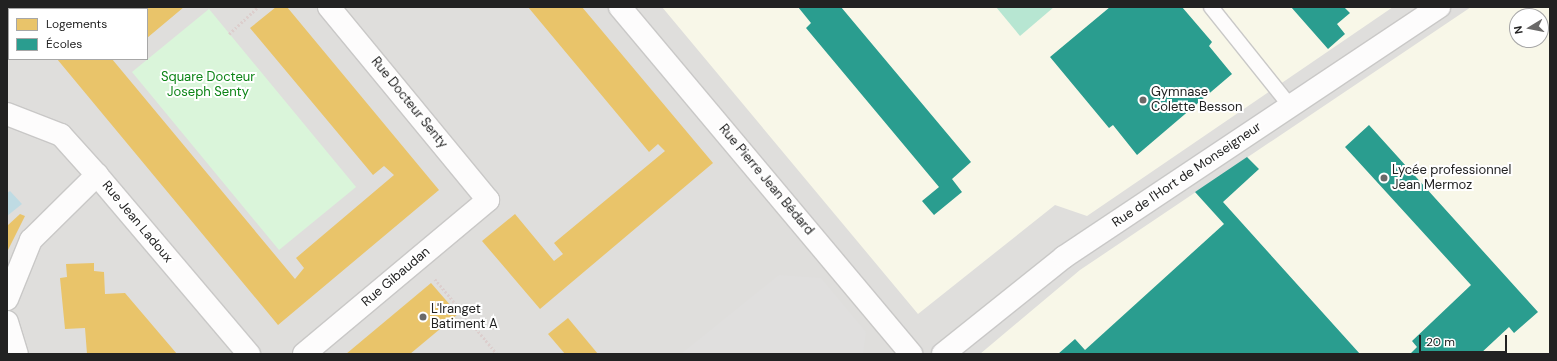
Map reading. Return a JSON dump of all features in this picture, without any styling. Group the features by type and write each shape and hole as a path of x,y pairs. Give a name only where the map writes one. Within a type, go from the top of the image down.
{"street":[{"name":"Rue Docteur Senty","path":"329,7 488,200"},
{"name":"Rue Pierre Jean Bédard","path":"620,7 911,354"},
{"name":"Rue de l'Hort de Monseigneur","path":"943,354 1064,257 1439,7"},
{"name":"Rue Jean Ladoux","path":"7,114 61,136 97,175 249,354"},
{"path":"7,299 31,240 97,175"},
{"name":"Rue Gibaudan","path":"304,354 488,200"},
{"path":"7,322 16,354"}],"lane":[{"path":"1211,7 1290,106"}],"path":[{"path":"229,34 258,7"},
{"path":"418,258 497,354"}],"shaded area":[{"path":"7,7 1550,7 1550,354 7,354"},
{"path":"662,7 1393,7 1087,216 1055,205 918,314"},
{"name":"Lycée professionnel Jean Mermoz","path":"1471,7 1550,7 1550,354 980,354 1080,270"},
{"path":"779,275 821,278 866,332 863,354 681,354"}],"green space":[{"path":"996,7 1054,7 1020,36"},
{"name":"Square Docteur Joseph Senty","path":"209,9 356,187 279,250 132,72"}],"water":[{"path":"10,191 22,204 7,216 7,193"}],"building: Logements":[{"path":"184,7 148,37 148,8 118,8"},
{"path":"276,7 287,7 439,190 278,325 58,60 113,60 295,279 304,268 296,258 394,175 384,166 373,175 250,28"},
{"path":"528,7 582,7 713,163 540,309 482,241 515,214 554,261 563,254 554,243 665,151 658,144 649,152"},
{"path":"20,214 25,216 7,252 7,226"},
{"path":"94,263 94,271 104,272 105,294 125,293 177,354 87,354 85,328 65,329 60,278 67,277 66,264"},
{"name":"L'Iranget Batiment A","path":"431,283 458,314 410,354 346,354"},
{"path":"568,318 598,354 565,354 548,334"}],"building: Écoles":[{"path":"798,7 841,7 971,162 952,179 962,192 934,215 922,201 939,187 806,28 811,23"},
{"name":"Gymnase Colette Besson","path":"1110,7 1182,7 1212,42 1209,46 1232,74 1137,155 1113,125 1109,128 1050,57"},
{"path":"1291,7 1344,7 1350,13 1337,24 1345,34 1328,49"},
{"path":"1369,125 1538,312 1514,333 1509,327 1480,354 1410,354 1417,347 1412,341 1471,285 1345,147"},
{"path":"1247,157 1259,169 1223,202 1360,354 1058,354 1075,339 1085,350 1224,224 1195,192"}],"place":[{"name":"Gymnase Colette Besson","path":"1143,100"},
{"name":"Lycée professionnel Jean Mermoz","path":"1384,178"},
{"name":"L'Iranget Batiment A","path":"423,317"}]}
